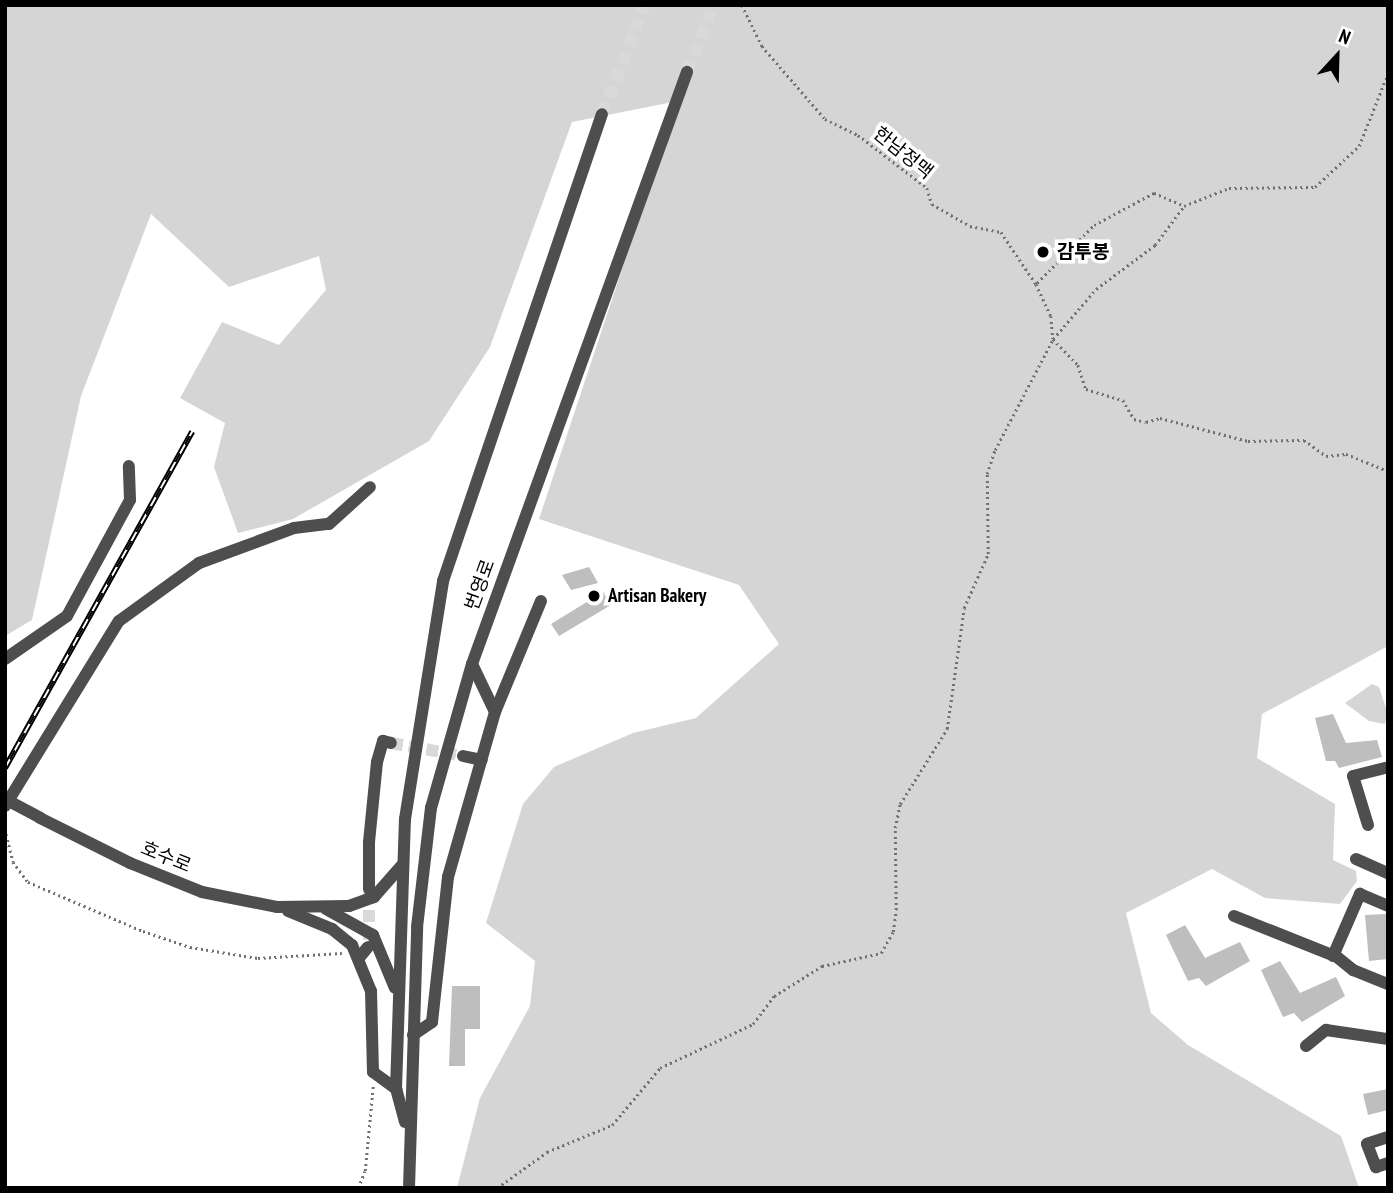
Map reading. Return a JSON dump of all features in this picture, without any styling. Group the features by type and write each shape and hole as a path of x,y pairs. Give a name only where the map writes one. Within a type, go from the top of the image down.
{"street":[{"name":"번영로","path":"409,1188 408,1132 417,927 430,808 472,664 687,72"},
{"name":"번영로","path":"408,1132 396,1088 405,819 443,581 602,114"},
{"path":"5,659 67,616 130,500 129,466"},
{"path":"5,806 119,621 199,562 294,528 329,524 370,486"},
{"path":"413,1035 432,1022 448,877 495,712 541,601"},
{"path":"472,664 495,712"},
{"path":"369,889 369,842 377,762 383,741 391,743"},
{"path":"463,755 482,761"},
{"path":"1368,825 1353,776 1388,767"},
{"name":"호수로","path":"5,799 130,863 202,892 277,907 326,909 374,897 403,864"},
{"path":"1356,859 1388,873"},
{"path":"1333,956 1360,894 1388,906"},
{"path":"277,907 332,929 359,958 371,991 373,1072 396,1088"},
{"name":"호수로","path":"326,909 373,935 399,1000"},
{"path":"1234,916 1333,956 1388,984"},
{"path":"359,958 369,947"},
{"path":"1306,1046 1326,1030 1388,1039"},
{"path":"1388,1137 1367,1144 1376,1167 1388,1163"}],"path":[{"name":"한남정맥","path":"743,5 762,46 825,119 858,135 927,188 932,204 970,226 1001,232 1036,284 1051,316 1053,339"},
{"path":"497,1188 547,1152 612,1125 660,1068 753,1024 774,996 822,967 881,953 893,932 896,910 895,828 900,804 947,729 964,608 988,554 987,474 1053,339 1097,289 1155,245 1184,206 1228,188 1315,187 1359,146 1388,73"},
{"path":"1036,284 1069,248 1106,218 1154,193 1184,206"},
{"path":"1053,339 1078,365 1086,389 1109,399 1124,400 1134,419 1160,418 1248,441 1304,440 1326,456 1346,454 1388,471"},
{"path":"5,829 12,862 28,882 143,930 190,947 258,958 300,958 331,952 359,958"},
{"path":"358,1188 368,1154 373,1072"}],"shaded area":[{"path":"5,5 1388,5 1388,646 1262,714 1257,758 1335,804 1333,860 1356,871 1357,881 1340,904 1265,898 1212,869 1126,913 1151,1013 1188,1045 1341,1136 1359,1188 457,1188 480,1098 530,1006 535,961 486,923 523,804 554,767 633,733 696,718 779,644 739,585 539,519 678,101 572,122 490,347 429,441 293,519 238,533 214,467 225,423 180,398 222,322 279,345 326,290 319,256 229,287 151,214 81,396 32,620 5,636"},
{"path":"1372,684 1379,687 1388,714 1385,724 1369,721 1345,703"}],"building":[{"path":"589,567 598,583 571,590 562,575"},
{"path":"603,592 611,605 559,636 551,624"},
{"path":"1333,714 1346,743 1377,740 1382,757 1339,768 1335,761 1326,761 1315,718"},
{"path":"1387,914 1388,959 1369,961 1365,915"},
{"path":"1185,925 1205,958 1240,942 1250,961 1206,986 1199,978 1188,981 1166,935"},
{"path":"1280,961 1300,993 1336,977 1345,996 1302,1022 1294,1013 1283,1017 1261,970"},
{"path":"452,986 480,986 480,1029 465,1029 465,1066 449,1066"},
{"path":"1388,1089 1388,1110 1368,1115 1363,1094"}],"tunnel":[{"path":"602,114 645,5"},
{"path":"687,72 714,5"},
{"path":"391,743 463,756"},
{"path":"369,891 369,940"}],"railway":[{"path":"5,768 192,432"}],"place":[{"name":"감투봉","path":"1043,252"},
{"name":"Artisan Bakery","path":"594,596"}]}
